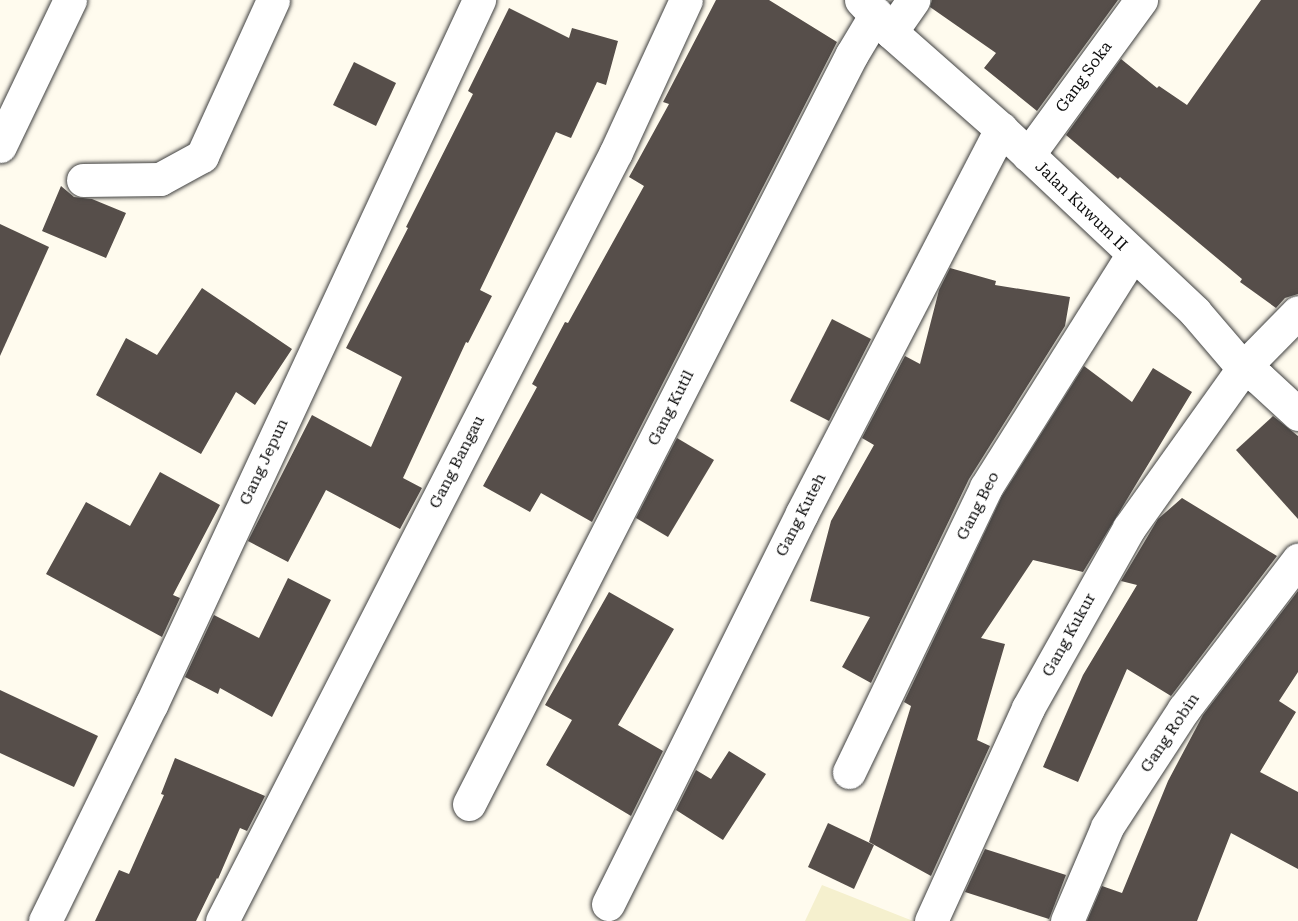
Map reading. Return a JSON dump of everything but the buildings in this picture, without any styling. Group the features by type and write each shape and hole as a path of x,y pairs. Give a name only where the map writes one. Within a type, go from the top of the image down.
{"street":[{"path":"0,146 70,0"},
{"path":"83,180 160,179 202,156 273,0"},
{"name":"Gang Jepun","path":"45,921 156,695 478,0"},
{"name":"Gang Bangau","path":"222,921 616,152 686,0"},
{"name":"Gang Kutil","path":"469,804 852,54 876,15 913,0"},
{"name":"Gang Soka","path":"1028,155 1141,0"},
{"name":"Jalan Kuwum II","path":"876,15 1195,312 1243,368 1259,378 1298,414"},
{"name":"Gang Kuteh","path":"608,904 802,513 1000,129"},
{"name":"Gang Beo","path":"849,772 986,487 1132,255"},
{"name":"Gang Kukur","path":"931,921 1028,708 1129,528 1243,368 1298,312"},
{"name":"Gang Robin","path":"1067,921 1107,827 1184,709 1298,560"}],"shaded area":[{"path":"822,885 913,921 805,921"}]}
